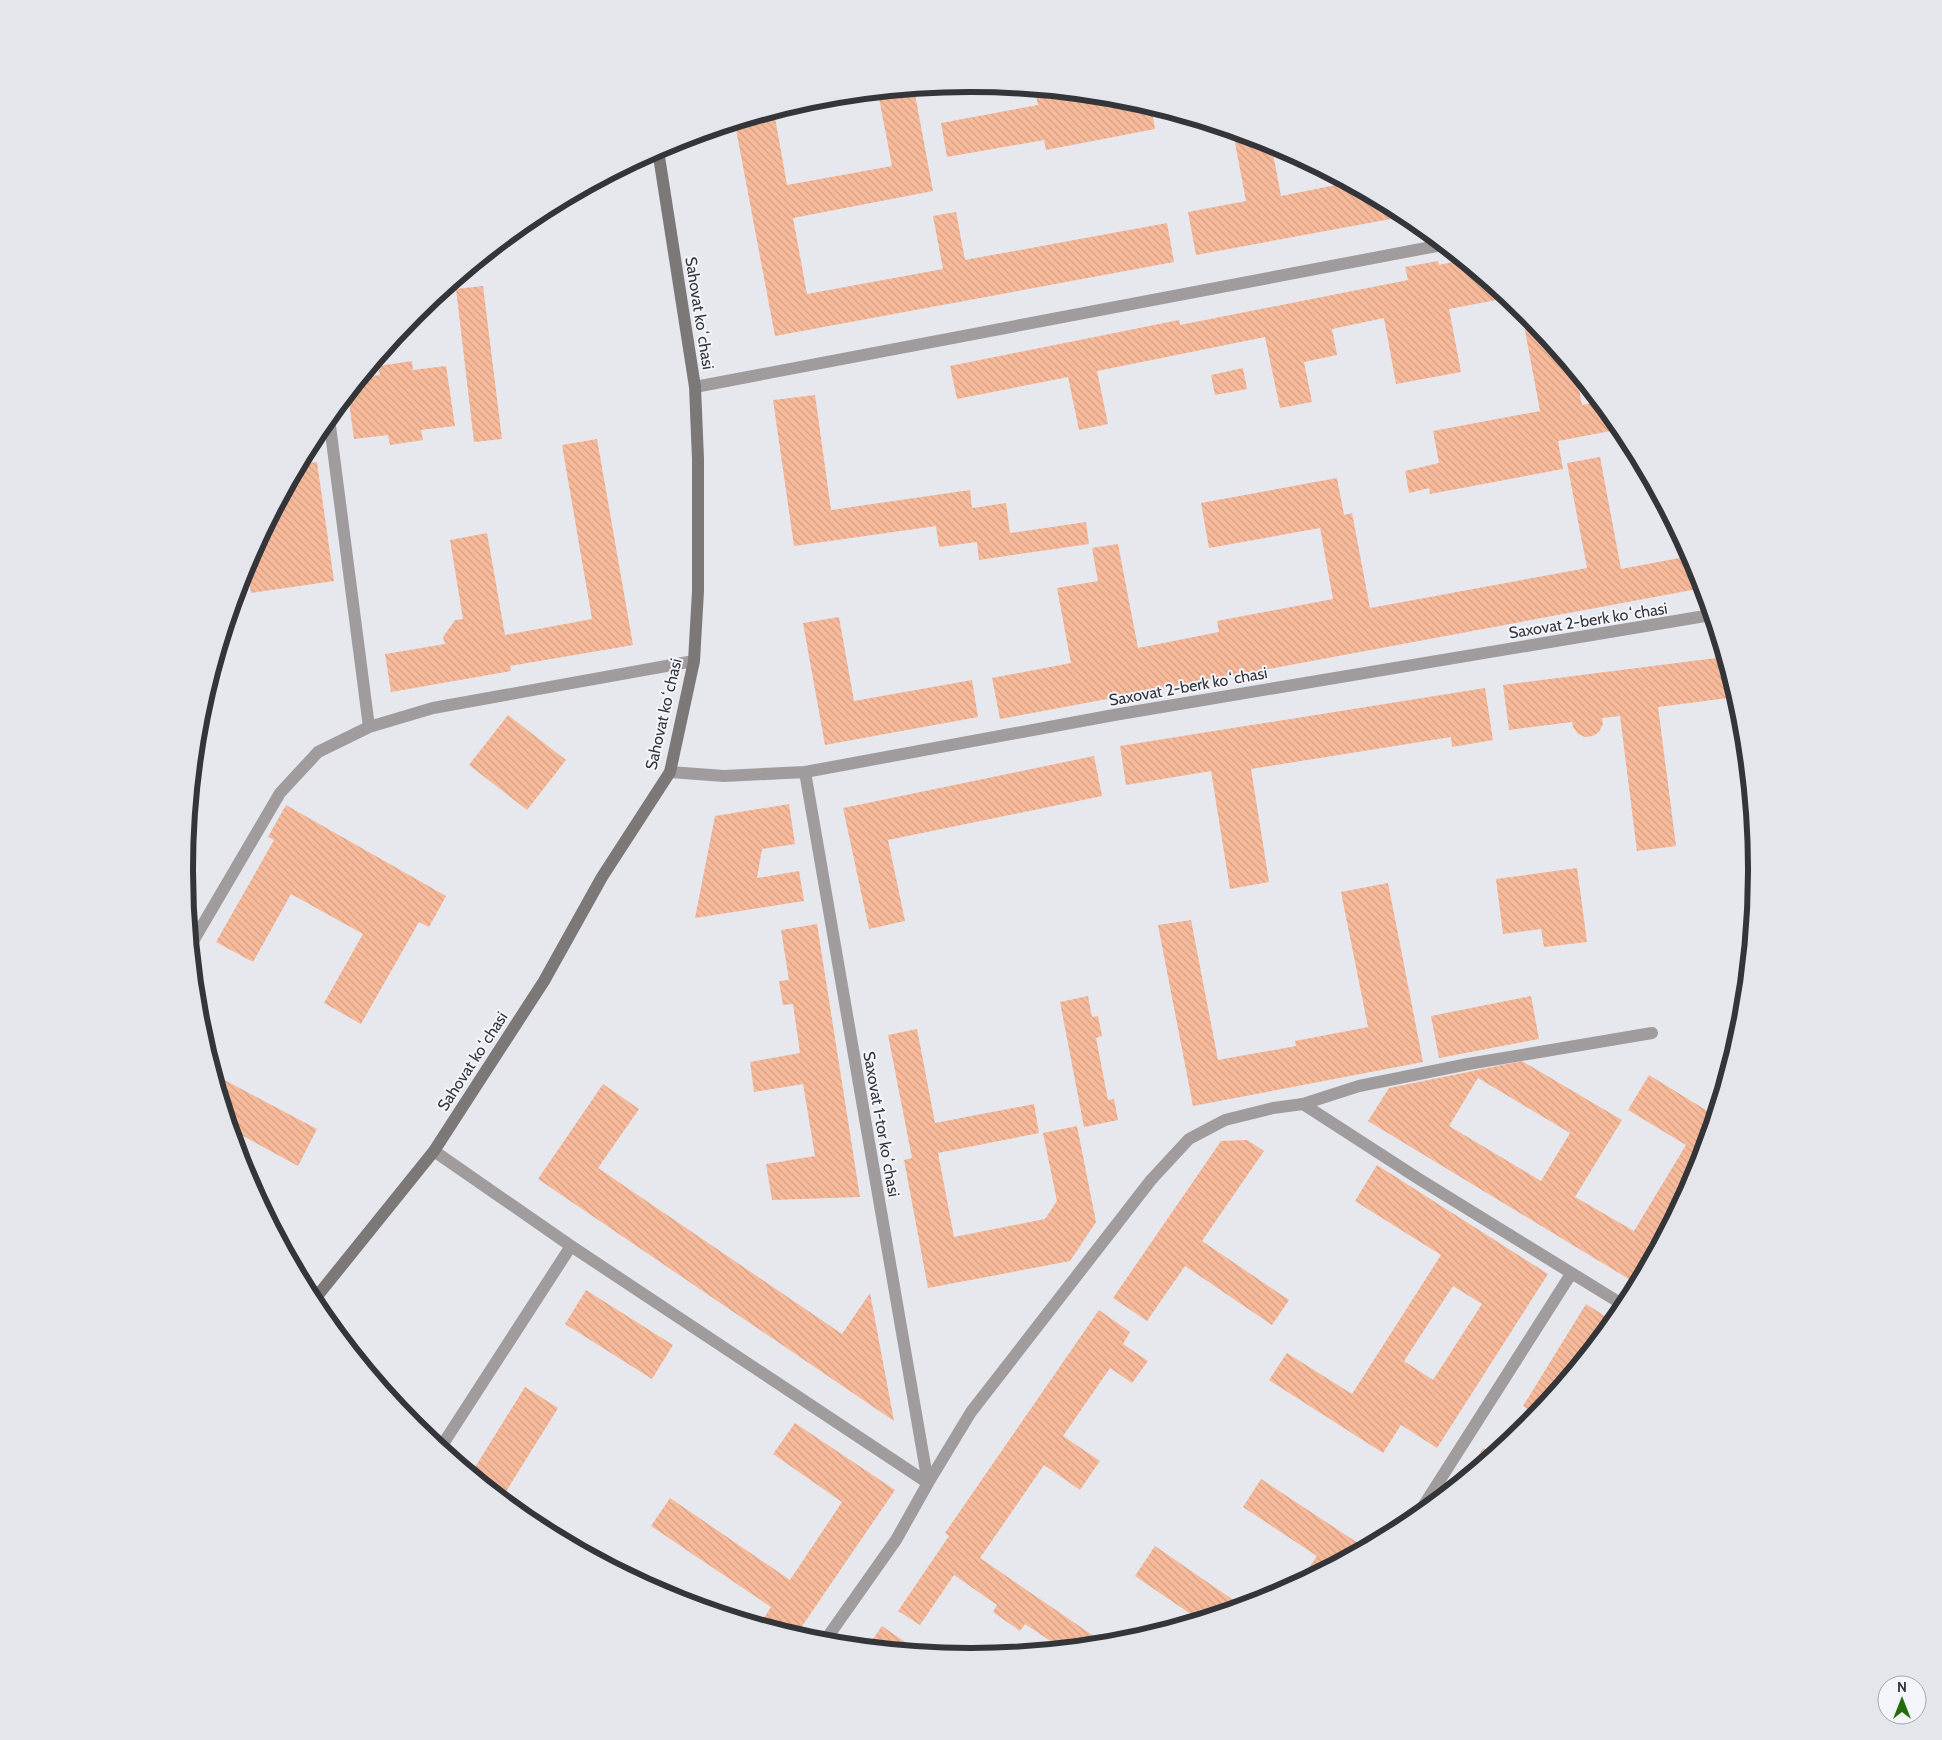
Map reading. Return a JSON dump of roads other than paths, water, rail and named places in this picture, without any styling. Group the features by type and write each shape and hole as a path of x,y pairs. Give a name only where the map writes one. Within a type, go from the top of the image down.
{"street":[{"name":"Sahovat koʻchasi","path":"318,1290 434,1151 544,981 602,877 670,772 694,661 698,591 698,458 695,387 659,158"},
{"path":"695,387 1435,246"},
{"path":"331,429 369,726"},
{"name":"Saxovat 2-berk koʻchasi","path":"670,772 724,776 805,772 1114,715 1706,617"},
{"path":"196,935 280,793 318,752 369,726 433,708 694,661"},
{"name":"Saxovat 1-tor koʻchasi","path":"805,772 928,1483"},
{"path":"829,1635 896,1540 971,1412 1152,1180 1189,1138 1225,1120 1273,1108 1303,1104 1368,1084 1468,1064 1652,1033"},
{"path":"1303,1104 1419,1179 1617,1301"},
{"path":"434,1151 570,1246 928,1483"},
{"path":"444,1442 570,1246"},
{"path":"1429,1498 1572,1274"}]}
